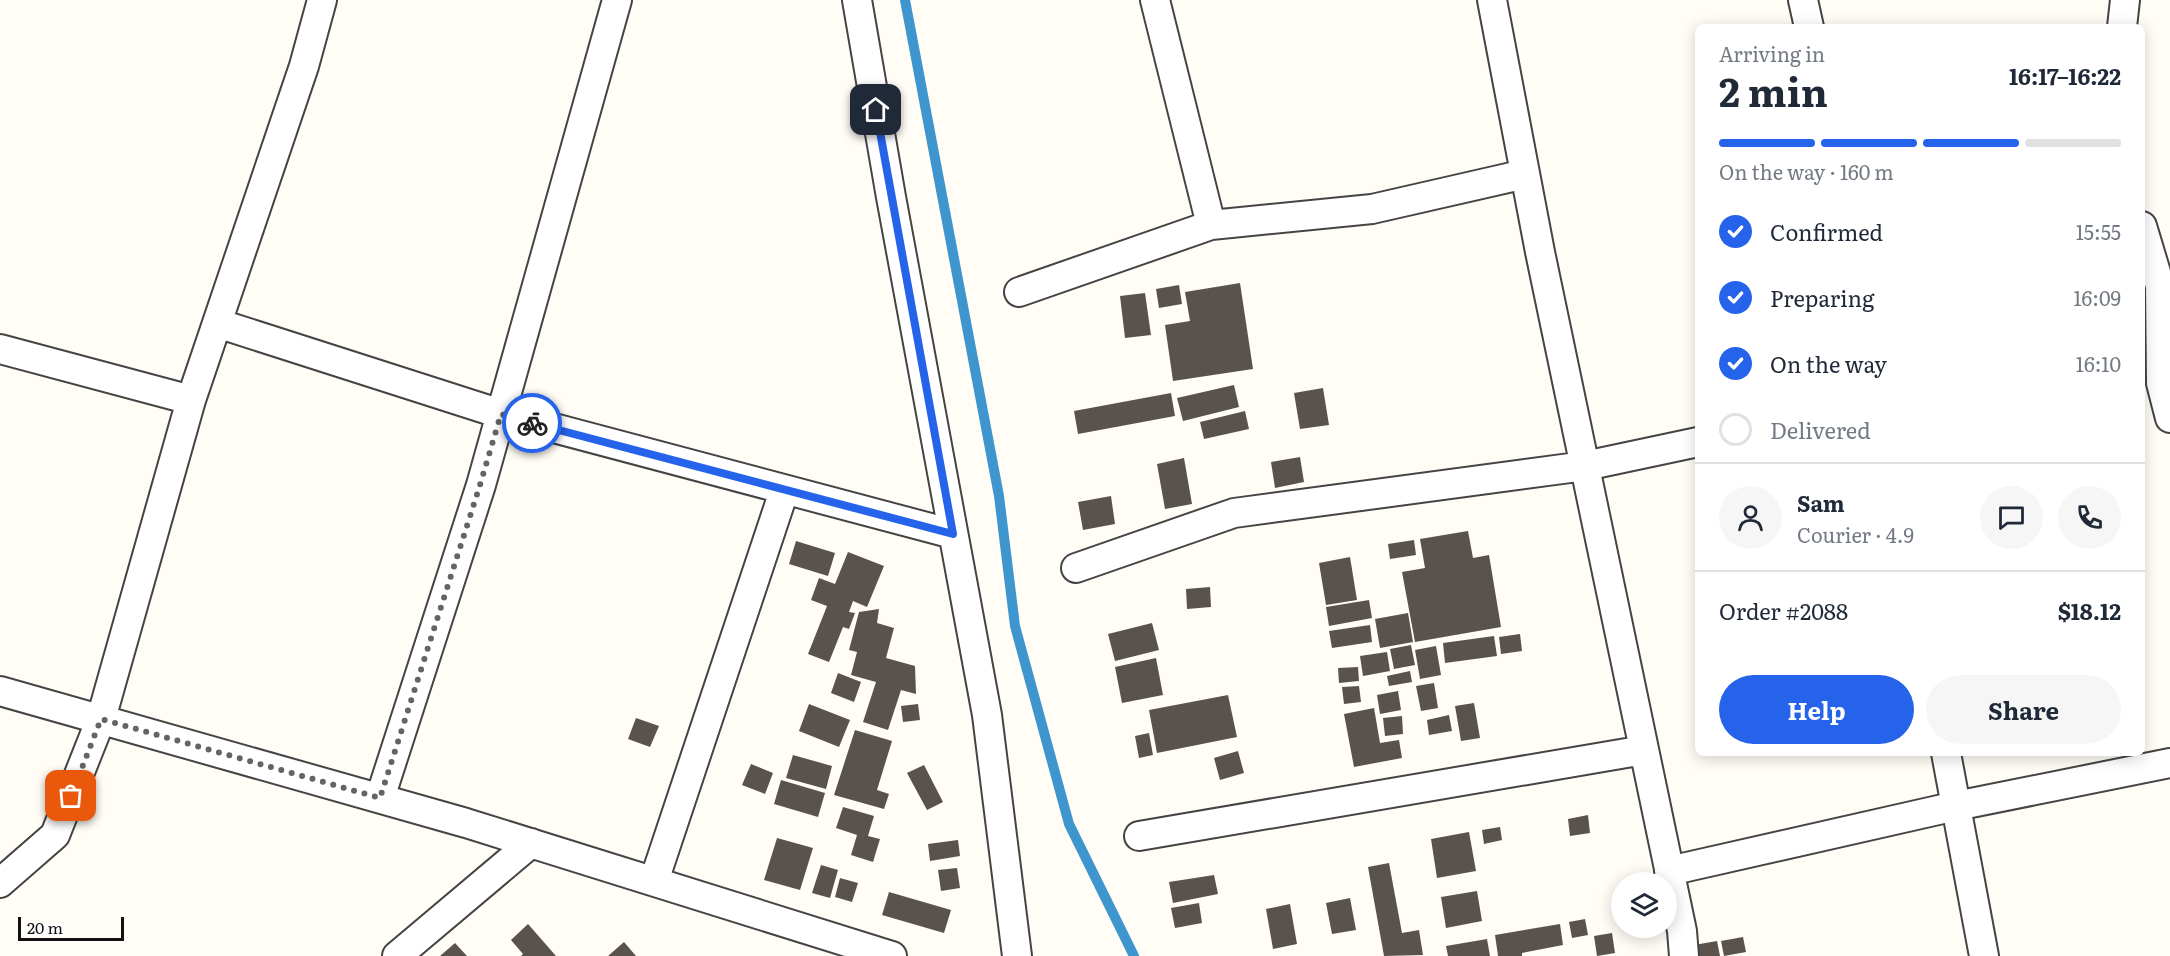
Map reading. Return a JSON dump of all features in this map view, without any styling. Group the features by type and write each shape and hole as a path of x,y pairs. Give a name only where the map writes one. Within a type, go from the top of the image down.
{"street":[{"path":"0,883 56,835 101,719 191,400 304,66 322,0"},
{"path":"380,798 480,485 617,0"},
{"path":"857,0 987,715 1017,956"},
{"path":"1155,0 1211,225"},
{"path":"1492,0 1525,174 1682,931 1684,956"},
{"path":"1803,0 1808,24"},
{"path":"2122,24 2125,0"},
{"path":"1019,292 1211,225 1372,209 1525,174"},
{"path":"2145,234 2165,284 2151,335 2170,418"},
{"path":"218,323 501,414 953,534"},
{"path":"0,349 191,400"},
{"path":"1076,568 1234,513 1585,466 1695,443"},
{"path":"654,881 784,490"},
{"path":"0,691 380,798 654,881 828,947 892,956"},
{"path":"1139,836 1644,750"},
{"path":"1947,756 1984,956"},
{"path":"1669,871 1956,806 2170,763"},
{"path":"397,956 531,843"}],"building":[{"path":"1240,283 1253,369 1173,381 1165,325 1190,321 1185,292"},
{"path":"1179,285 1182,304 1159,308 1156,289"},
{"path":"1145,293 1151,335 1125,338 1120,296"},
{"path":"1234,385 1239,407 1183,421 1177,398"},
{"path":"1323,388 1329,425 1300,429 1294,393"},
{"path":"1171,393 1175,416 1078,434 1074,411"},
{"path":"1245,411 1249,429 1204,439 1200,422"},
{"path":"1300,457 1304,482 1275,488 1271,462"},
{"path":"1184,458 1192,504 1165,509 1157,464"},
{"path":"1111,496 1115,524 1083,530 1078,502"},
{"path":"1468,531 1473,558 1489,555 1501,627 1415,642 1402,572 1425,568 1420,539"},
{"path":"1414,540 1416,555 1390,559 1388,544"},
{"path":"796,541 835,553 828,576 789,564"},
{"path":"848,552 884,566 867,607 853,601 849,612 855,613 849,629 843,627 829,662 808,654 827,606 811,600 819,578 835,584"},
{"path":"1350,557 1357,600 1326,605 1319,563"},
{"path":"1210,587 1211,607 1187,609 1186,589"},
{"path":"1369,600 1372,618 1329,626 1326,607"},
{"path":"879,609 877,623 894,628 886,658 915,666 916,694 901,690 888,730 863,722 876,682 851,675 857,652 849,650 859,612"},
{"path":"1408,613 1413,642 1380,648 1375,619"},
{"path":"1152,623 1159,650 1115,661 1108,634"},
{"path":"1370,625 1372,642 1332,648 1329,631"},
{"path":"1520,634 1522,651 1501,654 1499,637"},
{"path":"1494,636 1497,656 1445,663 1443,643"},
{"path":"1411,645 1415,665 1394,669 1390,649"},
{"path":"1436,646 1441,675 1420,679 1415,650"},
{"path":"1387,652 1390,671 1363,676 1360,656"},
{"path":"1156,658 1163,695 1122,703 1115,667"},
{"path":"1358,667 1359,681 1339,683 1338,668"},
{"path":"1410,671 1412,682 1389,686 1387,676"},
{"path":"838,673 861,682 854,702 831,693"},
{"path":"1434,683 1438,708 1421,711 1416,686"},
{"path":"1359,686 1361,702 1344,704 1342,687"},
{"path":"1398,691 1401,710 1380,714 1377,695"},
{"path":"1228,695 1237,737 1157,753 1149,710"},
{"path":"1474,703 1480,738 1461,741 1455,706"},
{"path":"809,704 850,720 839,747 799,731"},
{"path":"918,704 920,720 903,722 901,706"},
{"path":"1374,708 1380,743 1399,740 1402,758 1354,767 1344,714"},
{"path":"1449,715 1452,731 1429,735 1427,720"},
{"path":"1402,716 1403,734 1385,736 1383,718"},
{"path":"636,718 659,726 650,747 628,739"},
{"path":"855,730 892,741 877,790 889,794 884,809 834,795"},
{"path":"1149,733 1153,755 1139,758 1135,736"},
{"path":"1238,751 1244,773 1220,780 1214,758"},
{"path":"793,755 832,766 826,789 786,778"},
{"path":"751,764 773,773 765,794 742,785"},
{"path":"924,765 943,802 927,810 907,773"},
{"path":"781,780 825,793 818,817 774,804"},
{"path":"843,807 874,816 868,836 880,839 873,862 851,855 857,835 836,828"},
{"path":"1588,815 1590,833 1570,836 1568,819"},
{"path":"1500,827 1502,840 1484,844 1482,830"},
{"path":"1469,832 1476,871 1437,878 1431,839"},
{"path":"777,838 813,848 800,890 764,880"},
{"path":"958,840 960,856 930,861 928,844"},
{"path":"1389,863 1402,933 1419,930 1423,955 1384,956 1368,867"},
{"path":"821,865 838,870 830,898 812,893"},
{"path":"957,868 960,888 941,891 938,870"},
{"path":"1214,875 1218,894 1173,903 1169,882"},
{"path":"840,878 858,883 852,902 835,897"},
{"path":"1477,891 1482,921 1446,928 1441,897"},
{"path":"889,892 951,910 944,933 882,915"},
{"path":"1350,898 1356,930 1332,934 1326,903"},
{"path":"1199,903 1202,923 1175,928 1171,908"},
{"path":"1290,904 1297,944 1273,949 1266,909"},
{"path":"1585,919 1588,935 1572,938 1569,922"},
{"path":"528,924 556,956 521,956 523,954 511,940"},
{"path":"1560,924 1563,945 1522,953 1522,956 1498,956 1495,935"},
{"path":"1611,933 1615,953 1597,956 1594,936"},
{"path":"1743,937 1746,952 1724,956 1721,941"},
{"path":"1487,939 1490,956 1448,956 1446,946"},
{"path":"1717,941 1720,956 1696,956 1694,945"},
{"path":"624,942 636,956 608,956"},
{"path":"455,943 467,956 440,956"}],"waterway":[{"path":"905,0 999,496 1015,626 1069,824 1134,956"}],"way so far":[{"path":"71,796 101,719 380,798 501,414 532,423"}],"route":[{"path":"532,423 953,534 876,110"}]}
